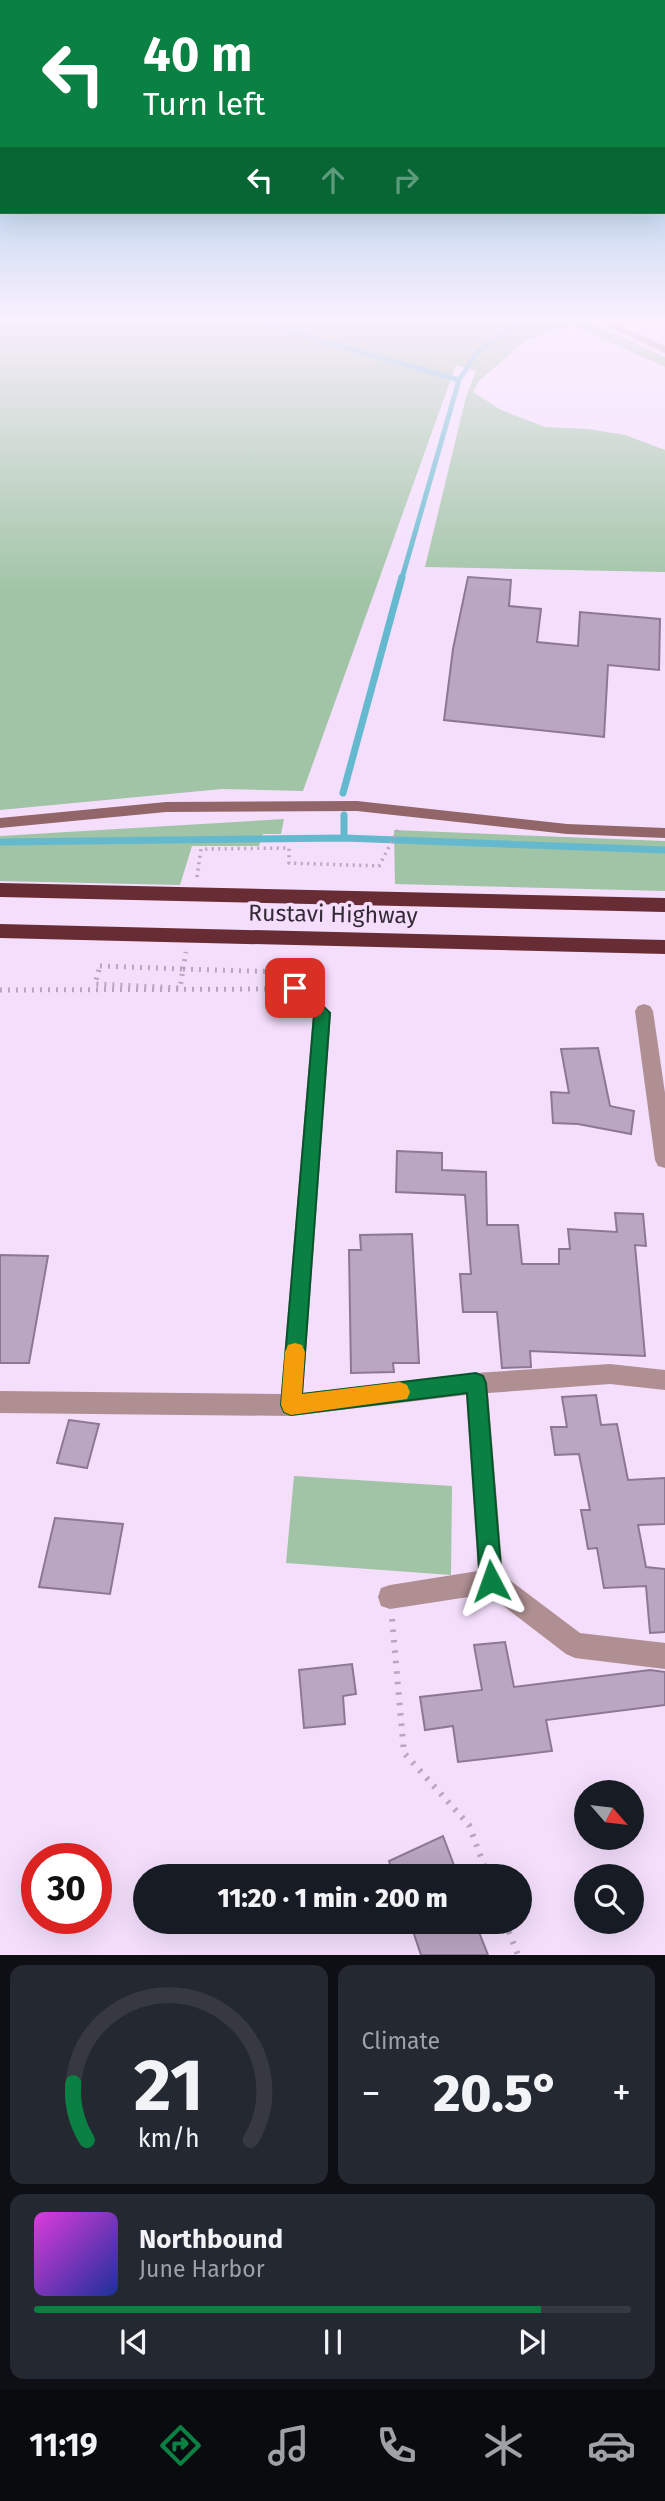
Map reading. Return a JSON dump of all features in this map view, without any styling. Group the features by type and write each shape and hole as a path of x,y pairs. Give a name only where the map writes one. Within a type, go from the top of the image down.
{"highway":[{"name":"Rustavi Highway","path":"0,890 665,905"},
{"name":"Rustavi Highway","path":"0,931 665,947"}],"street":[{"path":"0,823 166,807 357,806 567,829 665,833"},
{"path":"291,1405 322,1013 295,988"},
{"path":"644,1011 665,1160"},
{"path":"0,1402 291,1405 476,1383 610,1374 665,1380"},
{"path":"476,1383 491,1581"},
{"path":"390,1597 491,1581 575,1645 665,1656"}],"path":[{"path":"201,849 289,848 289,863 379,866 396,834"},
{"path":"0,990 198,991 295,988 291,972 100,966 95,984 180,988"},
{"path":"390,1597 404,1754 469,1825 484,1864"},
{"path":"510,1934 518,1955"}],"green space":[{"path":"0,412 439,412 303,791 222,789 0,810"},
{"path":"462,412 507,412 545,427 589,429 625,435 665,450 665,572 425,567"},
{"path":"284,819 281,834 263,834 259,846 192,846 180,885 0,881 0,836"},
{"path":"394,830 665,841 665,891 395,884"},
{"path":"294,1476 452,1486 451,1575 286,1563"}],"building":[{"path":"468,577 511,580 509,606 541,609 537,642 578,646 580,612 660,619 659,670 608,665 604,737 444,720 453,649"},
{"path":"598,1048 610,1106 634,1111 631,1134 578,1124 553,1123 551,1092 569,1093 561,1049"},
{"path":"397,1151 442,1153 442,1170 486,1172 487,1225 518,1225 522,1264 559,1264 559,1249 570,1249 568,1229 617,1232 615,1213 643,1214 646,1246 635,1245 645,1356 530,1351 531,1367 502,1368 497,1312 463,1312 460,1274 471,1274 465,1195 396,1192"},
{"path":"412,1234 419,1363 393,1363 394,1372 351,1373 349,1250 361,1250 360,1235"},
{"path":"0,1255 48,1256 29,1363 0,1363"},
{"path":"596,1395 601,1425 617,1424 628,1480 665,1478 665,1524 638,1525 646,1567 665,1569 665,1632 650,1633 646,1586 604,1588 597,1548 588,1549 581,1510 590,1510 579,1454 555,1455 551,1427 567,1427 562,1397"},
{"path":"69,1420 99,1424 87,1468 57,1463"},
{"path":"55,1518 123,1524 110,1594 39,1587"},
{"path":"505,1642 514,1687 650,1670 665,1672 665,1705 546,1720 552,1751 458,1762 453,1726 425,1730 420,1697 482,1690 474,1645"},
{"path":"352,1664 356,1694 343,1696 345,1724 304,1728 299,1670"},
{"path":"443,1836 454,1864 390,1864 389,1861"},
{"path":"414,1934 480,1934 488,1955 421,1955"}],"waterway":[{"path":"402,578 450,412"},
{"path":"343,793 402,577"},
{"path":"344,815 344,838"},
{"path":"0,842 344,838"},
{"path":"344,838 665,850"}],"slow traffic":[{"path":"295,1352 291,1405 400,1392"}],"route":[{"path":"295,988 322,1013 291,1405 476,1383 491,1581"}]}
